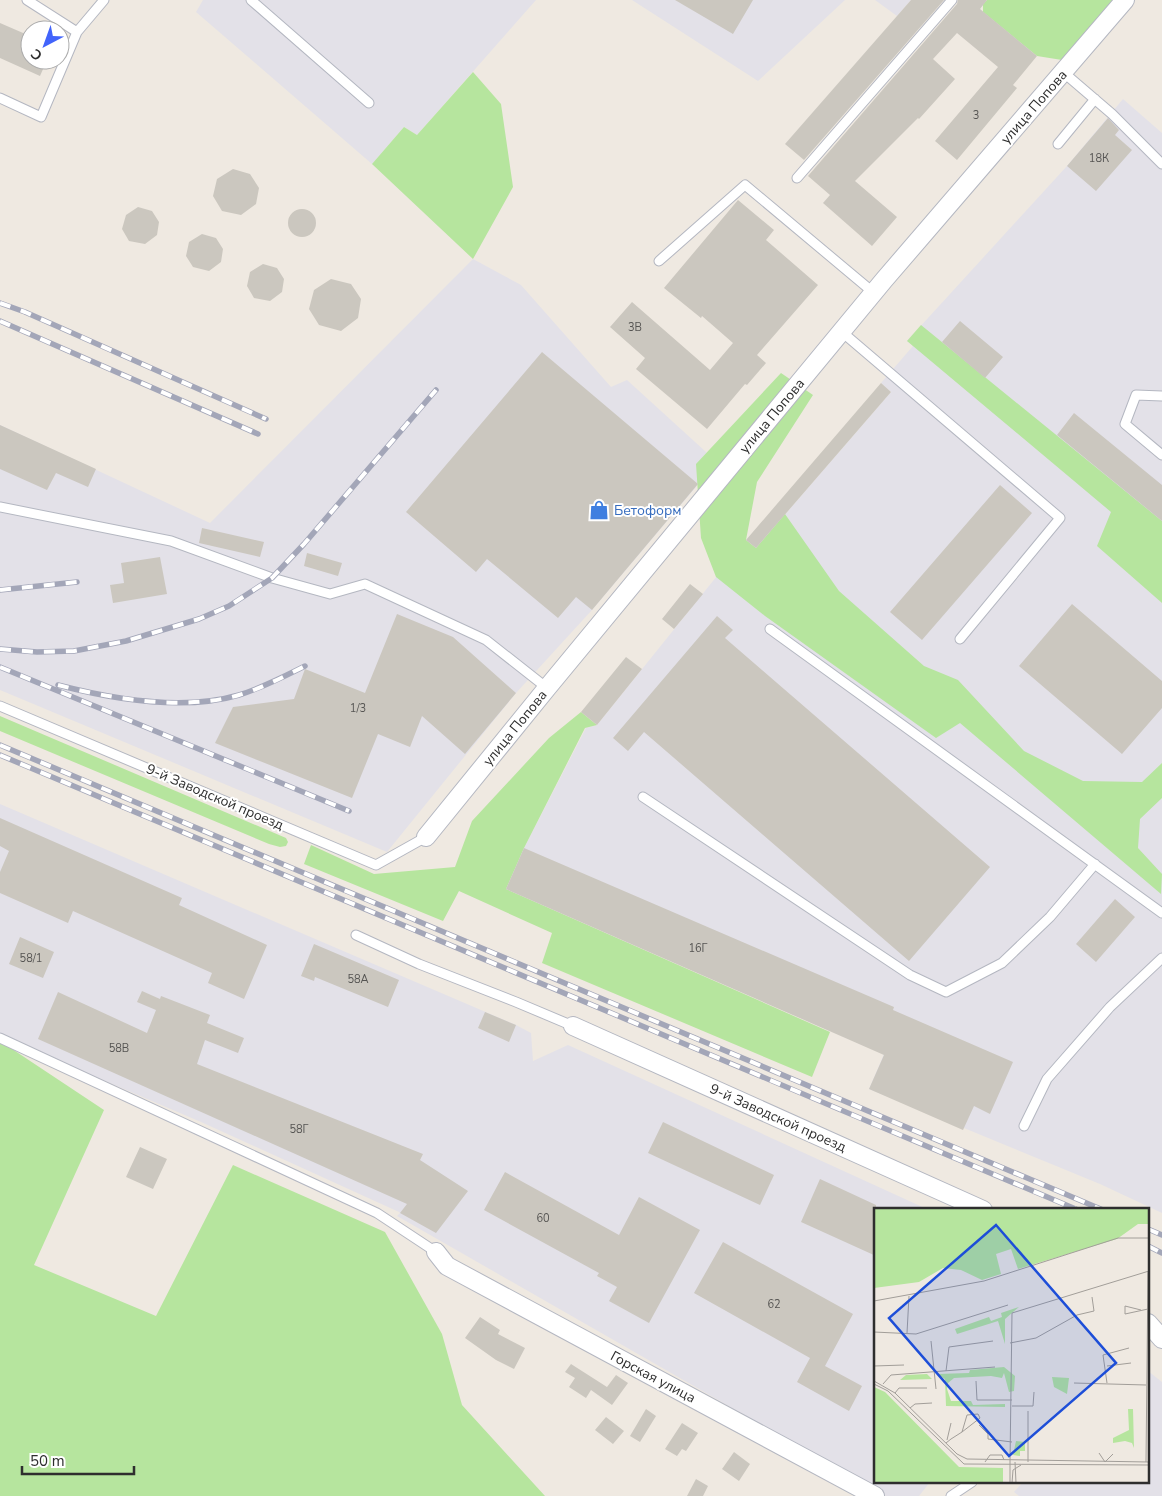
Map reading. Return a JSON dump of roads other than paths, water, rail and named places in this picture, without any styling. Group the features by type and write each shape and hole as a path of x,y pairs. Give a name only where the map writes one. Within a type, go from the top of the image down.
{"street":[{"name":"улица Попова","path":"426,837 874,293 1125,0"},
{"name":"9-й Заводской проезд","path":"574,1026 979,1208"},
{"name":"Горская улица","path":"436,1252 446,1266 875,1496"},
{"path":"1150,1325 1162,1339"}],"lane":[{"path":"27,0 77,32"},
{"path":"0,98 41,117 77,32 104,0"},
{"path":"251,0 369,103"},
{"path":"798,178 952,0"},
{"path":"1063,72 1112,114 1162,164"},
{"path":"1058,144 1095,99"},
{"path":"659,261 746,185 874,293"},
{"path":"842,332 1060,518 960,638"},
{"path":"1162,396 1136,395 1125,424 1162,455"},
{"path":"0,507 171,541 272,578 330,594 365,584 486,640 547,688"},
{"path":"770,629 1162,913"},
{"name":"9-й Заводской проезд","path":"0,706 376,866 426,837"},
{"path":"643,797 910,975 946,992 1002,963 1050,917 1095,864"},
{"path":"356,935 419,964 574,1026"},
{"path":"1024,1126 1047,1079 1110,1007 1162,958"},
{"path":"0,1038 377,1213 436,1252"},
{"path":"951,1496 969,1484"}],"railway":[{"path":"0,303 25,312 266,419"},
{"path":"0,321 258,434"},
{"path":"0,649 37,652 74,651 126,641 199,619 229,606 272,578 304,544 436,390"},
{"path":"0,590 77,582"},
{"path":"58,685 124,699 172,703 195,702 218,700 239,695 305,666"},
{"path":"0,667 349,811"},
{"path":"0,745 1098,1208"},
{"path":"0,755 1073,1208"},
{"path":"1150,1230 1162,1235"},
{"path":"1150,1247 1162,1253"}],"place":[{"name":"Бетоформ","path":"599,510"}]}
